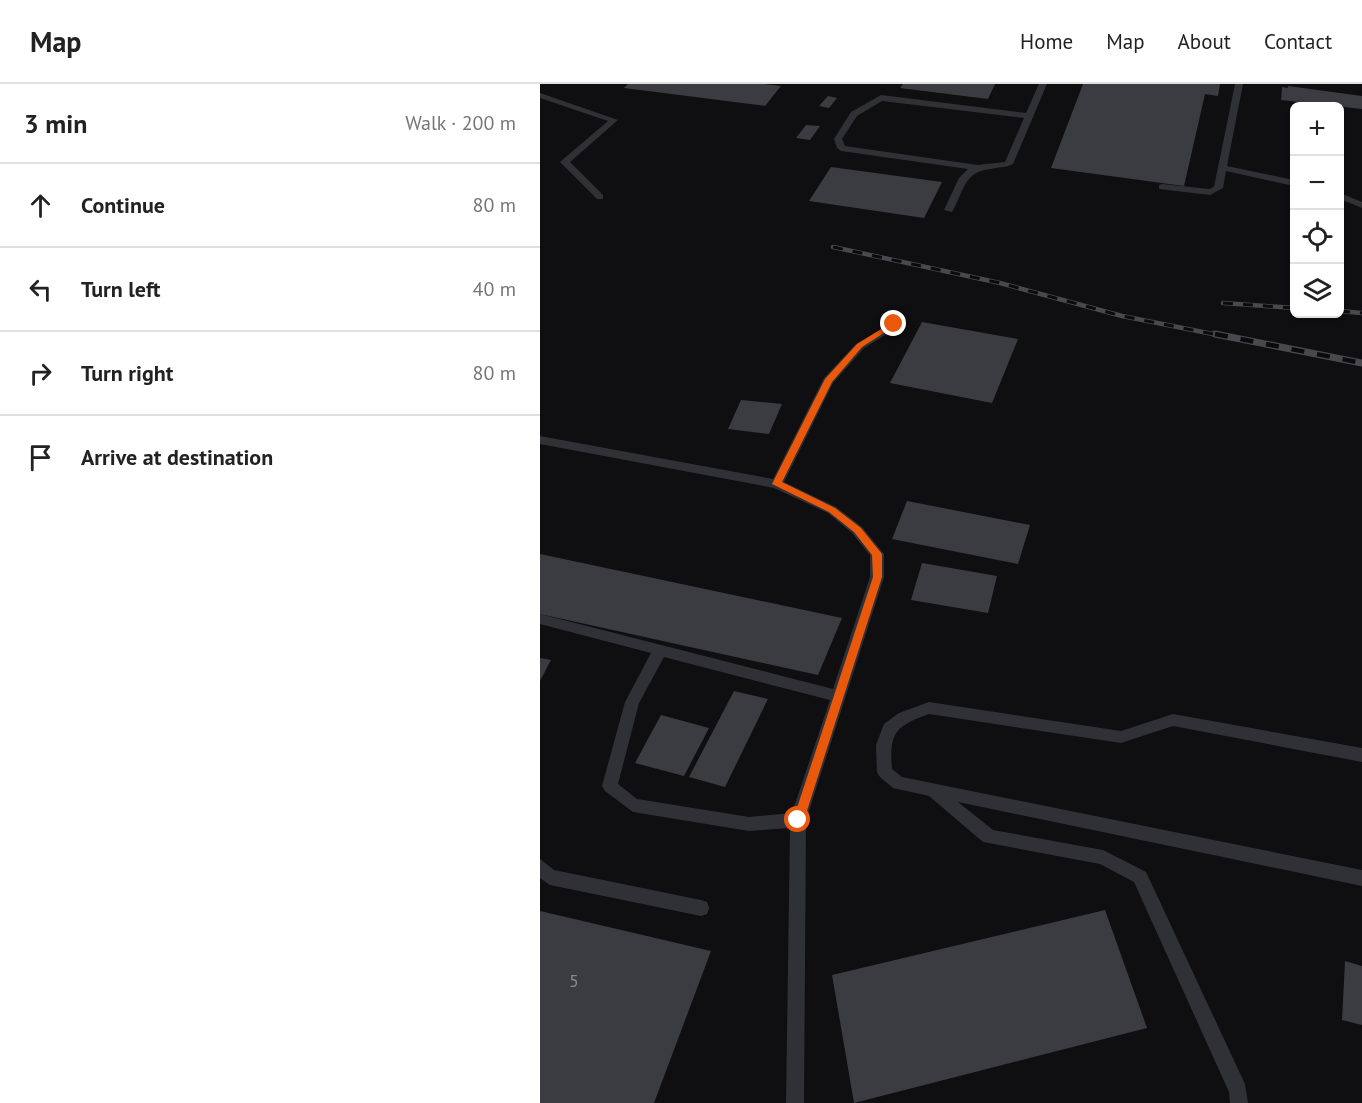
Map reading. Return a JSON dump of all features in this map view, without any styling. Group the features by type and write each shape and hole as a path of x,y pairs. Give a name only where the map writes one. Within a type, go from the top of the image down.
{"lane":[{"path":"1029,116 882,95 854,114 838,139 841,148 975,167 1008,164 1044,84"},
{"path":"1162,187 1210,192 1218,188 1239,84"},
{"path":"540,95 614,120 565,162 600,197"},
{"path":"949,210 965,174 975,167"},
{"path":"1223,168 1290,182"},
{"path":"1344,198 1362,205"},
{"path":"777,484 828,381 860,346 894,324"},
{"path":"540,440 777,484 832,510 857,530 877,554 877,577 798,820 795,1103"},
{"path":"540,619 838,696"},
{"path":"660,650 632,702 610,786 633,805 749,824 798,820"},
{"path":"1362,755 1173,720 1121,737 929,708 905,716 890,725 881,746 885,772 898,783 1362,878"},
{"path":"932,790 989,837 1103,857 1140,877 1238,1091 1239,1103"},
{"path":"540,867 550,877 701,908"}],"building":[{"path":"628,84 781,86 765,106 624,88"},
{"path":"903,84 995,84 988,99 900,88"},
{"path":"1083,84 1220,84 1218,96 1205,94 1184,186 1051,168"},
{"path":"1288,86 1362,96 1362,109 1344,107 1344,102 1281,100 1282,87 1288,88"},
{"path":"828,96 837,98 829,108 819,106"},
{"path":"806,125 820,126 810,140 796,138"},
{"path":"831,167 942,182 924,218 809,201"},
{"path":"922,322 1018,339 992,403 890,383"},
{"path":"741,400 782,404 769,434 728,429"},
{"path":"907,501 1030,525 1018,564 892,539"},
{"path":"540,554 842,618 818,675 540,614"},
{"path":"922,563 997,576 988,613 911,600"},
{"path":"540,658 551,660 540,681"},
{"path":"734,691 768,699 725,787 689,777"},
{"path":"661,715 709,728 684,776 635,763"},
{"path":"1105,910 1147,1028 854,1103 832,975"},
{"path":"540,911 711,951 654,1103 540,1103"},
{"path":"1345,961 1362,966 1362,1025 1342,1020"}],"railway":[{"path":"833,247 1000,283 1122,316 1223,336"},
{"path":"1223,303 1290,308"},
{"path":"1344,311 1362,313"},
{"path":"1215,334 1362,363"}],"route":[{"path":"798,820 877,577 877,554 857,530 832,510 805,495 777,484 828,381 860,346 894,324"}]}
